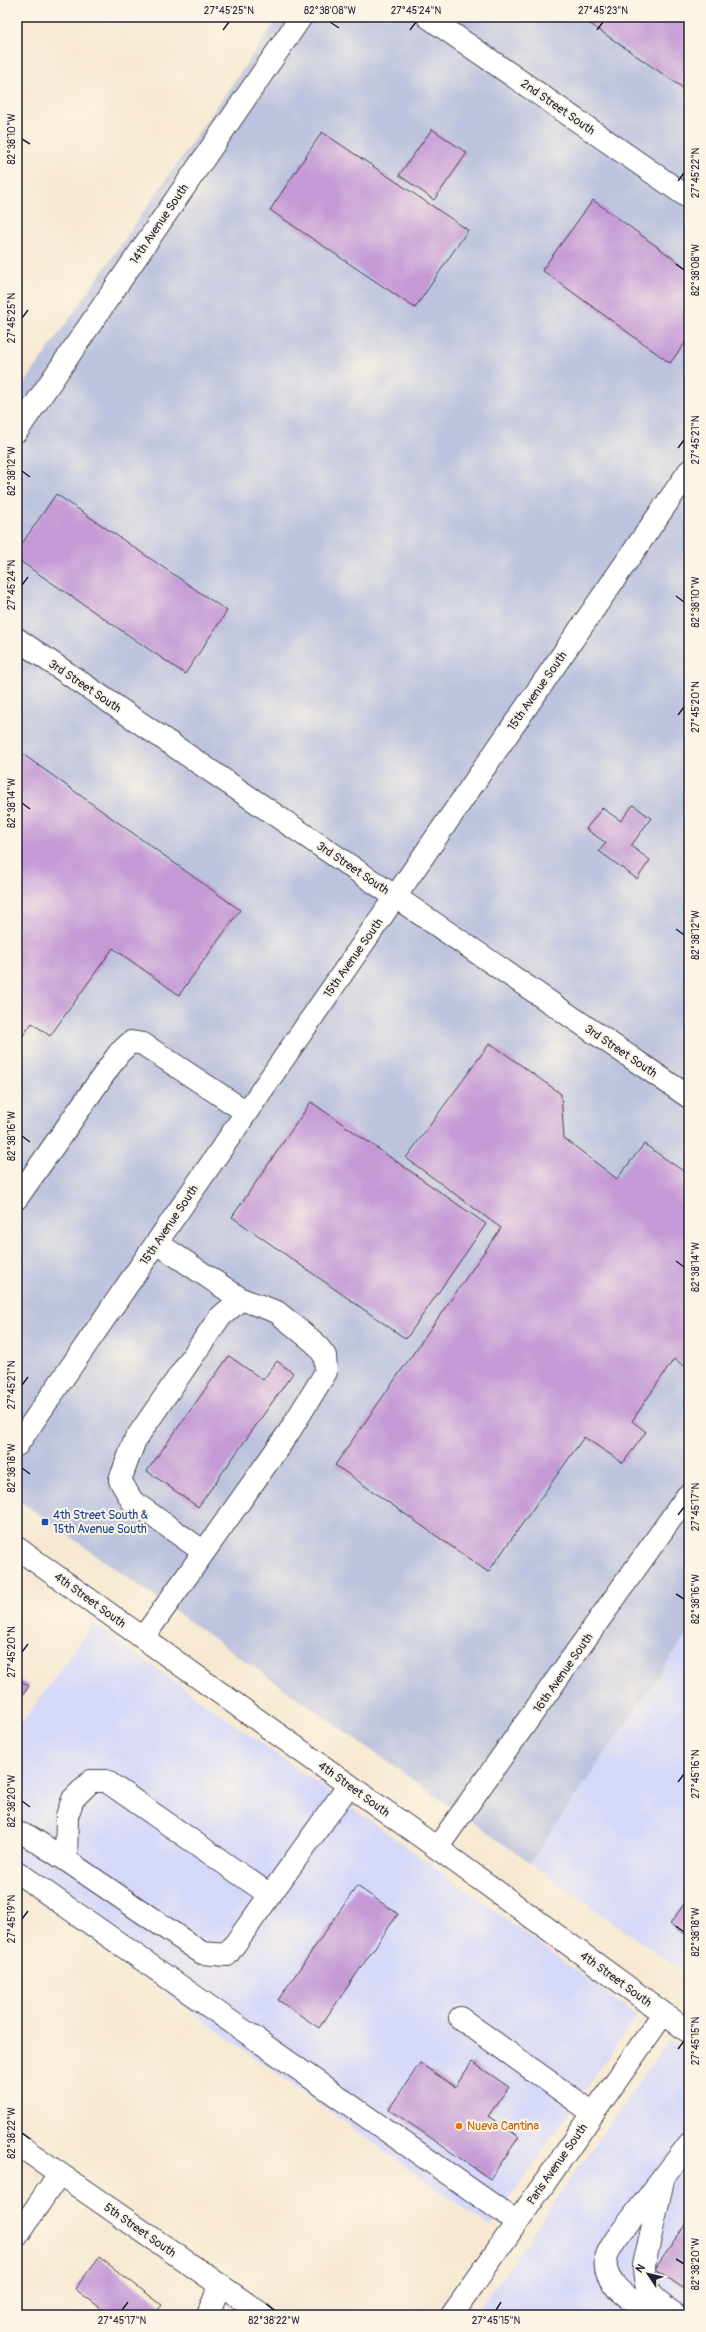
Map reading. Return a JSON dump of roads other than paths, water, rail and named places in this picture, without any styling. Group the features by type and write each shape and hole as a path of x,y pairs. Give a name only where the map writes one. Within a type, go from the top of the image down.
{"street":[{"name":"14th Avenue South","path":"17,431 300,17"},
{"name":"2nd Street South","path":"428,17 689,198"},
{"name":"15th Avenue South","path":"17,1445 689,471"},
{"name":"3rd Street South","path":"17,639 689,1097"},
{"path":"17,1198 119,1054 131,1042 143,1044 246,1112"},
{"path":"143,1638 289,1432 326,1372 325,1356 315,1343 277,1312 241,1299 157,1243"},
{"path":"204,1552 132,1501 120,1480 135,1440 219,1318 241,1299"},
{"name":"16th Avenue South","path":"437,1848 687,1496"},
{"name":"4th Street South","path":"17,1548 437,1848 662,2014 689,2032"},
{"path":"66,1860 67,1816 72,1799 91,1781 106,1781 270,1895"},
{"path":"17,1832 28,1836 66,1860 202,1953 227,1955 348,1785"},
{"path":"17,1872 517,2222"},
{"name":"Paris Avenue South","path":"452,2315 662,2014"},
{"path":"460,2018 593,2113"},
{"name":"5th Street South","path":"17,2144 263,2315"},
{"path":"656,2315 616,2288 609,2278 606,2268 607,2255 616,2239 665,2173 688,2146"},
{"path":"665,2173 644,2265 644,2277 646,2288 653,2299 676,2315"},
{"path":"17,2236 59,2174"},
{"path":"208,2315 220,2286"}],"place":[{"name":"4th Street South & 15th Avenue South","path":"45,1522"},
{"name":"Nueva Cantina","path":"459,2126"}]}
